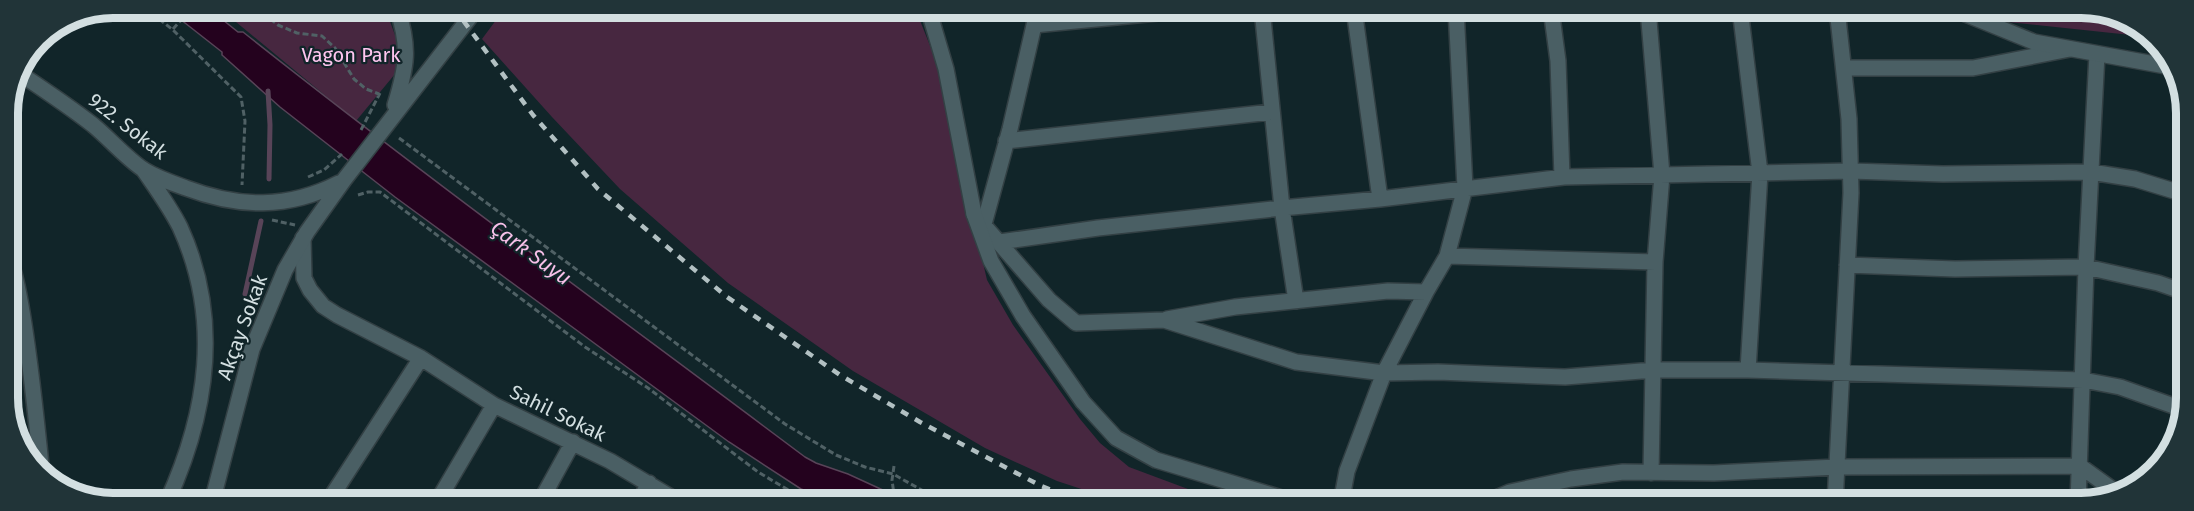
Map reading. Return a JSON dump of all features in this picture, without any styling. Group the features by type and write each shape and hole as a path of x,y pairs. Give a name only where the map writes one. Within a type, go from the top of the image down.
{"street":[{"name":"922. Sokak","path":"388,120 405,71 407,55 400,18"},
{"name":"922. Sokak","path":"25,77 93,125 143,169 172,183 213,199 254,204 288,201 322,191 344,180 388,120 469,18"},
{"path":"931,18 946,69 979,219 991,261 1023,316 1083,402 1116,438 1156,460 1265,493"},
{"path":"979,219 1006,141 1036,18"},
{"path":"1034,25 1097,18"},
{"path":"1263,18 1282,208 1296,301"},
{"path":"1355,18 1380,199"},
{"path":"1343,493 1347,471 1384,373 1426,292 1448,256 1465,188 1456,18"},
{"path":"1552,18 1558,62 1562,177"},
{"path":"1649,18 1662,175 1655,262 1651,473"},
{"path":"1741,18 1760,173 1748,370"},
{"path":"1836,493 1851,171 1849,119 1838,18"},
{"path":"1975,18 2034,42 2163,66"},
{"path":"1844,68 1973,68 2070,49"},
{"path":"2078,493 2086,267 2097,54"},
{"path":"1006,141 1272,112"},
{"name":"Akçay Sokak","path":"143,169 178,224 186,241 201,292 206,330 205,379 183,461 171,493"},
{"path":"1000,242 1098,228 1380,199 1562,177 1851,171 1943,174 2091,172 2135,179 2176,192"},
{"name":"Akçay Sokak","path":"214,493 260,327 280,279 303,238 344,180"},
{"path":"979,219 1049,300 1076,323 1164,320 1235,307 1388,291 1426,292"},
{"name":"Sahil Sokak","path":"303,238 304,278 323,306 421,358 494,405 573,442 665,493"},
{"path":"1448,256 1655,262"},
{"path":"1847,264 1955,269 2086,267 2176,289"},
{"path":"18,285 40,458"},
{"path":"1164,320 1296,362 1384,373 1438,372 1565,377 1654,370 1748,370 2083,380 2120,387 2175,406"},
{"path":"334,493 421,358"},
{"path":"442,493 494,405"},
{"path":"545,493 573,442"},
{"path":"1508,493 1571,479 1623,472 1714,473 1837,467 2079,466 2110,488"},
{"path":"644,493 649,483"}],"path":[{"path":"158,18 173,30 241,97 245,122 242,184"},
{"path":"173,30 183,18"},
{"path":"269,18 278,25 297,33 322,36 335,48 354,79 366,89 379,94"},
{"path":"365,122 384,85"},
{"path":"399,138 785,424 836,455 865,467 893,474 927,493"},
{"path":"303,179 324,170 337,158"},
{"path":"358,195 380,192 585,346 648,388 758,472 793,493"},
{"path":"894,466 892,480 894,493"}],"green space":[{"name":"Vagon Park","path":"231,18 389,18 405,62 356,121"},
{"path":"498,18 919,18 937,63 987,280 1013,325 1080,419 1100,443 1129,467 1203,493 1094,493 1057,481 985,448 853,371 728,283 620,189 482,39"},
{"path":"2000,18 2100,20 2117,25 2135,36 2008,22"}],"water":[{"name":"Çark Suyu","path":"179,18 220,18 238,32 243,32 452,193 805,457 889,493 812,493 801,489 729,442 395,197 280,107 222,55 222,52"}],"waterway":[{"path":"268,91 269,179"},
{"path":"245,294 261,221"}],"railway":[{"path":"461,18 533,115 598,189 727,297 840,375 920,422 1041,486 1060,493"}]}
